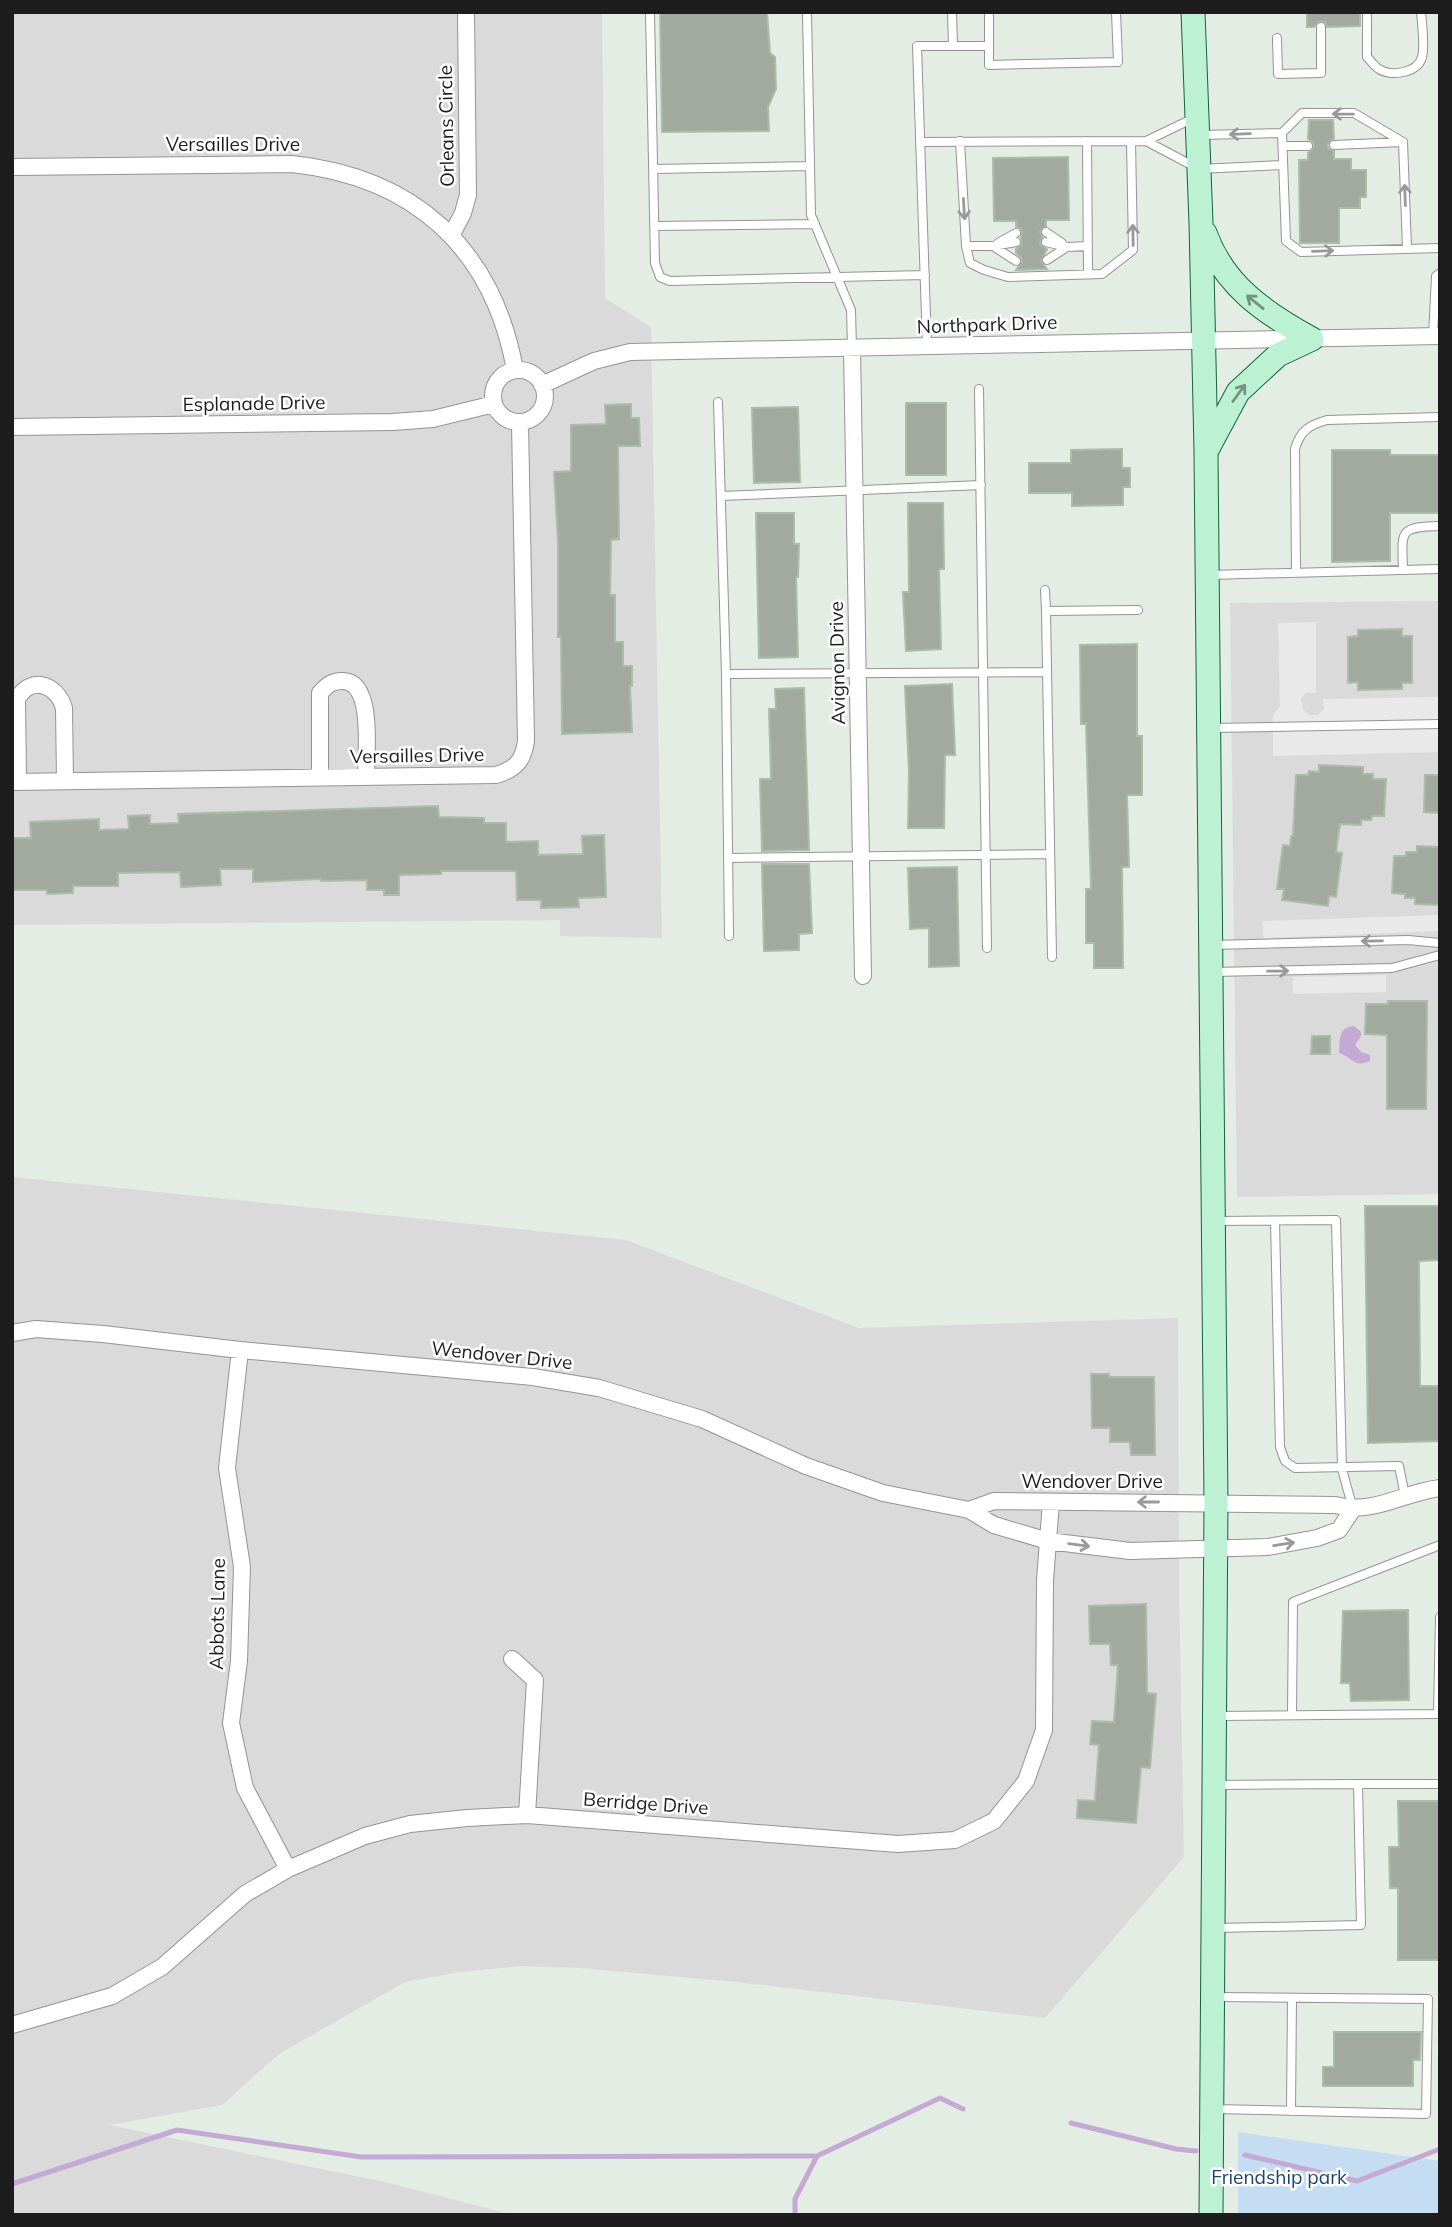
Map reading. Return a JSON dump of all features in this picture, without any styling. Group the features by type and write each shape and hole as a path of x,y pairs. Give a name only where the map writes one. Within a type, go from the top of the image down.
{"main road":[{"path":"1193,12 1206,453 1216,1502 1211,2215"},
{"path":"1201,223 1217,259 1252,301 1312,339"},
{"path":"1206,453 1238,392 1278,355 1312,339"}],"street":[{"name":"Orleans Circle","path":"452,236 468,195 466,12"},
{"name":"Versailles Drive","path":"12,167 263,163 323,167 378,184 424,211 452,236 481,275 497,306 516,370"},
{"name":"Northpark Drive","path":"542,385 594,361 630,352 1436,336"},
{"name":"Avignon Drive","path":"852,349 863,976"},
{"path":"516,370 531,373 542,385 545,398 540,412 529,421 520,423 501,416 494,404 493,395 498,381 502,376 516,370"},
{"name":"Esplanade Drive","path":"12,427 393,422 433,419 494,404"},
{"name":"Versailles Drive","path":"15,781 496,775 509,771 523,757 526,741 520,423"},
{"path":"320,777 320,693 332,682 343,681 353,683 360,689 365,703 366,776"},
{"path":"15,781 17,699 27,688 35,686 54,690 61,697 64,708 65,781"},
{"name":"Wendover Drive","path":"12,1333 49,1330 533,1377 599,1388 702,1419 806,1466 883,1493 969,1510 994,1525 1048,1541 1130,1551 1268,1546 1317,1538 1339,1530 1353,1509"},
{"name":"Abbots Lane","path":"240,1350 227,1468 242,1567 239,1661 231,1723 245,1788 288,1869"},
{"name":"Wendover Drive","path":"969,1510 994,1501 1216,1502 1335,1505 1353,1509 1387,1504 1418,1491 1440,1488"},
{"name":"Berridge Drive","path":"12,2025 112,1996 162,1967 245,1895 288,1869 365,1836 410,1824 527,1815 898,1844 955,1840 993,1821 1027,1780 1044,1730 1045,1580 1052,1502"},
{"path":"512,1659 535,1680 527,1815"}],"lane":[{"path":"650,12 654,263 660,277 670,281 925,275"},
{"path":"807,12 811,215 851,310 852,349"},
{"path":"952,12 953,47"},
{"path":"989,12 989,65 1118,62 1116,12"},
{"path":"1367,12 1367,57 1378,68 1387,72 1402,72 1415,67 1422,57 1422,12"},
{"path":"1277,38 1278,74 1321,73 1321,27"},
{"path":"927,347 917,46 989,46"},
{"path":"1403,142 1354,113 1302,113 1282,133 1286,241 1301,252 1440,248"},
{"path":"920,142 1146,141 1198,126 1282,133"},
{"path":"960,141 966,246 970,263 1008,277 1102,274 1133,250 1131,141"},
{"path":"1087,141 1088,274"},
{"path":"1146,141 1199,169 1283,165"},
{"path":"1334,145 1403,142"},
{"path":"1403,142 1407,248"},
{"path":"1283,146 1308,146"},
{"path":"653,169 810,166"},
{"path":"654,226 815,225"},
{"path":"966,246 993,246 1016,241"},
{"path":"1046,241 1067,247 1088,246"},
{"path":"993,246 1016,261"},
{"path":"1047,260 1067,247"},
{"path":"1436,336 1436,276 1440,273"},
{"path":"979,389 987,948"},
{"path":"718,402 726,674 729,936"},
{"path":"1296,573 1295,449 1298,436 1306,428 1327,420 1440,417"},
{"path":"721,496 981,485"},
{"path":"1403,570 1402,541 1407,531 1413,527 1440,526"},
{"path":"1206,575 1440,569"},
{"path":"1045,590 1052,957"},
{"path":"1046,611 1138,610"},
{"path":"726,674 1047,672"},
{"path":"1208,728 1440,724"},
{"path":"728,858 1050,854"},
{"path":"1209,945 1408,940 1440,943"},
{"path":"1209,972 1392,968 1440,955"},
{"path":"1212,1222 1336,1220 1342,1469 1353,1509"},
{"path":"1275,1221 1280,1447 1285,1461 1295,1468 1399,1466 1405,1496"},
{"path":"1292,1715 1293,1602 1440,1545"},
{"path":"1216,1716 1438,1714 1440,1616"},
{"path":"1213,1928 1361,1925 1358,1784"},
{"path":"1214,1785 1440,1784"},
{"path":"1212,2109 1426,2114 1428,1999 1213,1997"},
{"path":"1290,2111 1292,1998"}],"shaded area":[{"path":"12,12 602,12 605,298 651,327 662,938 560,936 560,920 12,925"},
{"path":"1440,601 1440,1194 1237,1197 1230,603"},
{"path":"1316,622 1316,693 1306,693 1301,699 1303,710 1310,715 1318,715 1324,709 1323,699 1440,697 1440,752 1273,756 1273,715 1280,706 1278,623"},
{"path":"1440,915 1440,931 1263,938 1263,921"},
{"path":"1386,975 1386,992 1293,994 1293,977"},
{"path":"1354,1026 1361,1032 1355,1045 1361,1052 1370,1055 1370,1061 1357,1063 1339,1053 1342,1032"},
{"path":"12,1177 626,1240 859,1328 1178,1318 1184,1857 1045,2018 736,1982 579,1968 522,1966 460,1972 405,1982 279,2054 222,2105 109,2125 389,2183 514,2215 12,2215"}],"green space":[{"name":"Friendship park","path":"1238,2132 1440,2161 1440,2215 1238,2215"}],"building":[{"path":"660,12 767,12 770,53 775,57 776,89 768,107 769,131 662,132"},
{"path":"1307,12 1360,12 1360,26 1327,27 1325,22 1320,21 1314,27 1307,27"},
{"path":"1309,120 1333,120 1334,138 1327,145 1334,151 1334,159 1351,159 1351,170 1366,170 1366,197 1360,197 1360,208 1339,208 1339,243 1300,243 1299,160 1308,160 1308,153 1314,147 1313,142 1308,139"},
{"path":"1068,157 1069,220 1046,220 1046,226 1040,231 1040,244 1047,249 1041,261 1047,269 1016,270 1022,262 1016,249 1022,244 1022,232 1016,227 1016,221 994,221 993,158"},
{"path":"906,403 946,403 946,475 906,475"},
{"path":"631,404 631,418 639,418 640,446 618,446 619,539 611,540 610,595 615,595 615,642 623,642 623,666 632,666 632,732 562,734 554,472 571,471 571,425 606,424 605,405"},
{"path":"798,407 800,482 754,483 752,408"},
{"path":"1122,449 1122,468 1130,468 1130,487 1123,487 1123,505 1072,506 1072,493 1029,493 1029,463 1071,463 1071,450"},
{"path":"1332,450 1390,450 1390,455 1440,455 1440,513 1390,513 1390,561 1332,562"},
{"path":"908,503 943,503 944,569 939,569 941,649 906,651 903,592 909,592"},
{"path":"756,513 794,513 794,544 799,544 796,577 798,657 759,658"},
{"path":"1402,629 1402,636 1412,636 1412,683 1402,683 1402,689 1358,690 1358,682 1348,683 1348,637 1358,636 1358,630"},
{"path":"1137,644 1137,736 1142,736 1142,795 1127,795 1129,867 1122,867 1123,968 1094,968 1094,943 1086,943 1086,889 1091,889 1086,724 1081,724 1080,645"},
{"path":"952,684 955,755 945,755 944,828 908,828 909,772 905,686"},
{"path":"804,688 809,850 762,851 760,779 771,779 769,709 776,709 775,689"},
{"path":"1319,765 1363,767 1363,774 1373,774 1373,779 1386,779 1384,816 1361,820 1361,825 1340,824 1336,852 1342,853 1336,897 1329,896 1328,906 1282,900 1284,889 1277,889 1283,845 1290,846 1293,836 1296,775 1308,775 1309,771 1319,772"},
{"path":"1425,775 1440,775 1440,813 1424,812"},
{"path":"438,806 439,817 484,818 484,823 506,823 506,842 538,841 538,855 583,854 582,836 604,835 606,897 578,898 579,907 541,908 541,900 517,900 516,871 441,871 441,874 399,875 399,895 384,895 384,890 367,890 367,880 253,882 253,869 220,869 221,885 181,887 180,872 118,873 118,886 73,886 73,893 47,894 47,890 12,890 12,838 31,838 30,822 99,819 99,830 129,829 128,816 150,815 150,824 179,823 178,814"},
{"path":"1417,846 1440,847 1440,905 1415,904 1415,898 1405,898 1405,894 1392,893 1394,856 1417,852"},
{"path":"762,864 809,864 812,933 799,934 799,950 764,951"},
{"path":"957,867 959,966 929,967 929,928 910,929 908,868"},
{"path":"1388,1001 1427,1001 1426,1109 1387,1109 1387,1035 1365,1034 1366,1004 1388,1004"},
{"path":"1312,1036 1330,1036 1330,1054 1311,1054"},
{"path":"1365,1206 1440,1206 1440,1260 1419,1261 1420,1386 1440,1386 1440,1441 1368,1443"},
{"path":"1091,1374 1109,1374 1109,1377 1154,1377 1155,1455 1131,1455 1130,1442 1110,1442 1110,1428 1092,1428"},
{"path":"1146,1604 1147,1693 1156,1694 1150,1768 1141,1767 1136,1823 1077,1818 1078,1800 1095,1801 1099,1745 1090,1744 1092,1721 1114,1722 1118,1665 1111,1665 1110,1644 1090,1644 1089,1606"},
{"path":"1408,1610 1409,1700 1351,1701 1350,1683 1341,1683 1343,1611"},
{"path":"1398,1801 1440,1801 1440,1960 1398,1960 1398,1888 1390,1888 1389,1847 1399,1847"},
{"path":"1334,2032 1421,2032 1420,2060 1413,2060 1413,2086 1323,2086 1323,2067 1334,2067"}],"waterway":[{"path":"12,2184 177,2130 361,2157 817,2156 940,2098 963,2109"},
{"path":"1071,2123 1176,2149 1196,2151"},
{"path":"1245,2155 1357,2181 1440,2149"},
{"path":"795,2215 795,2199 817,2156"}]}
